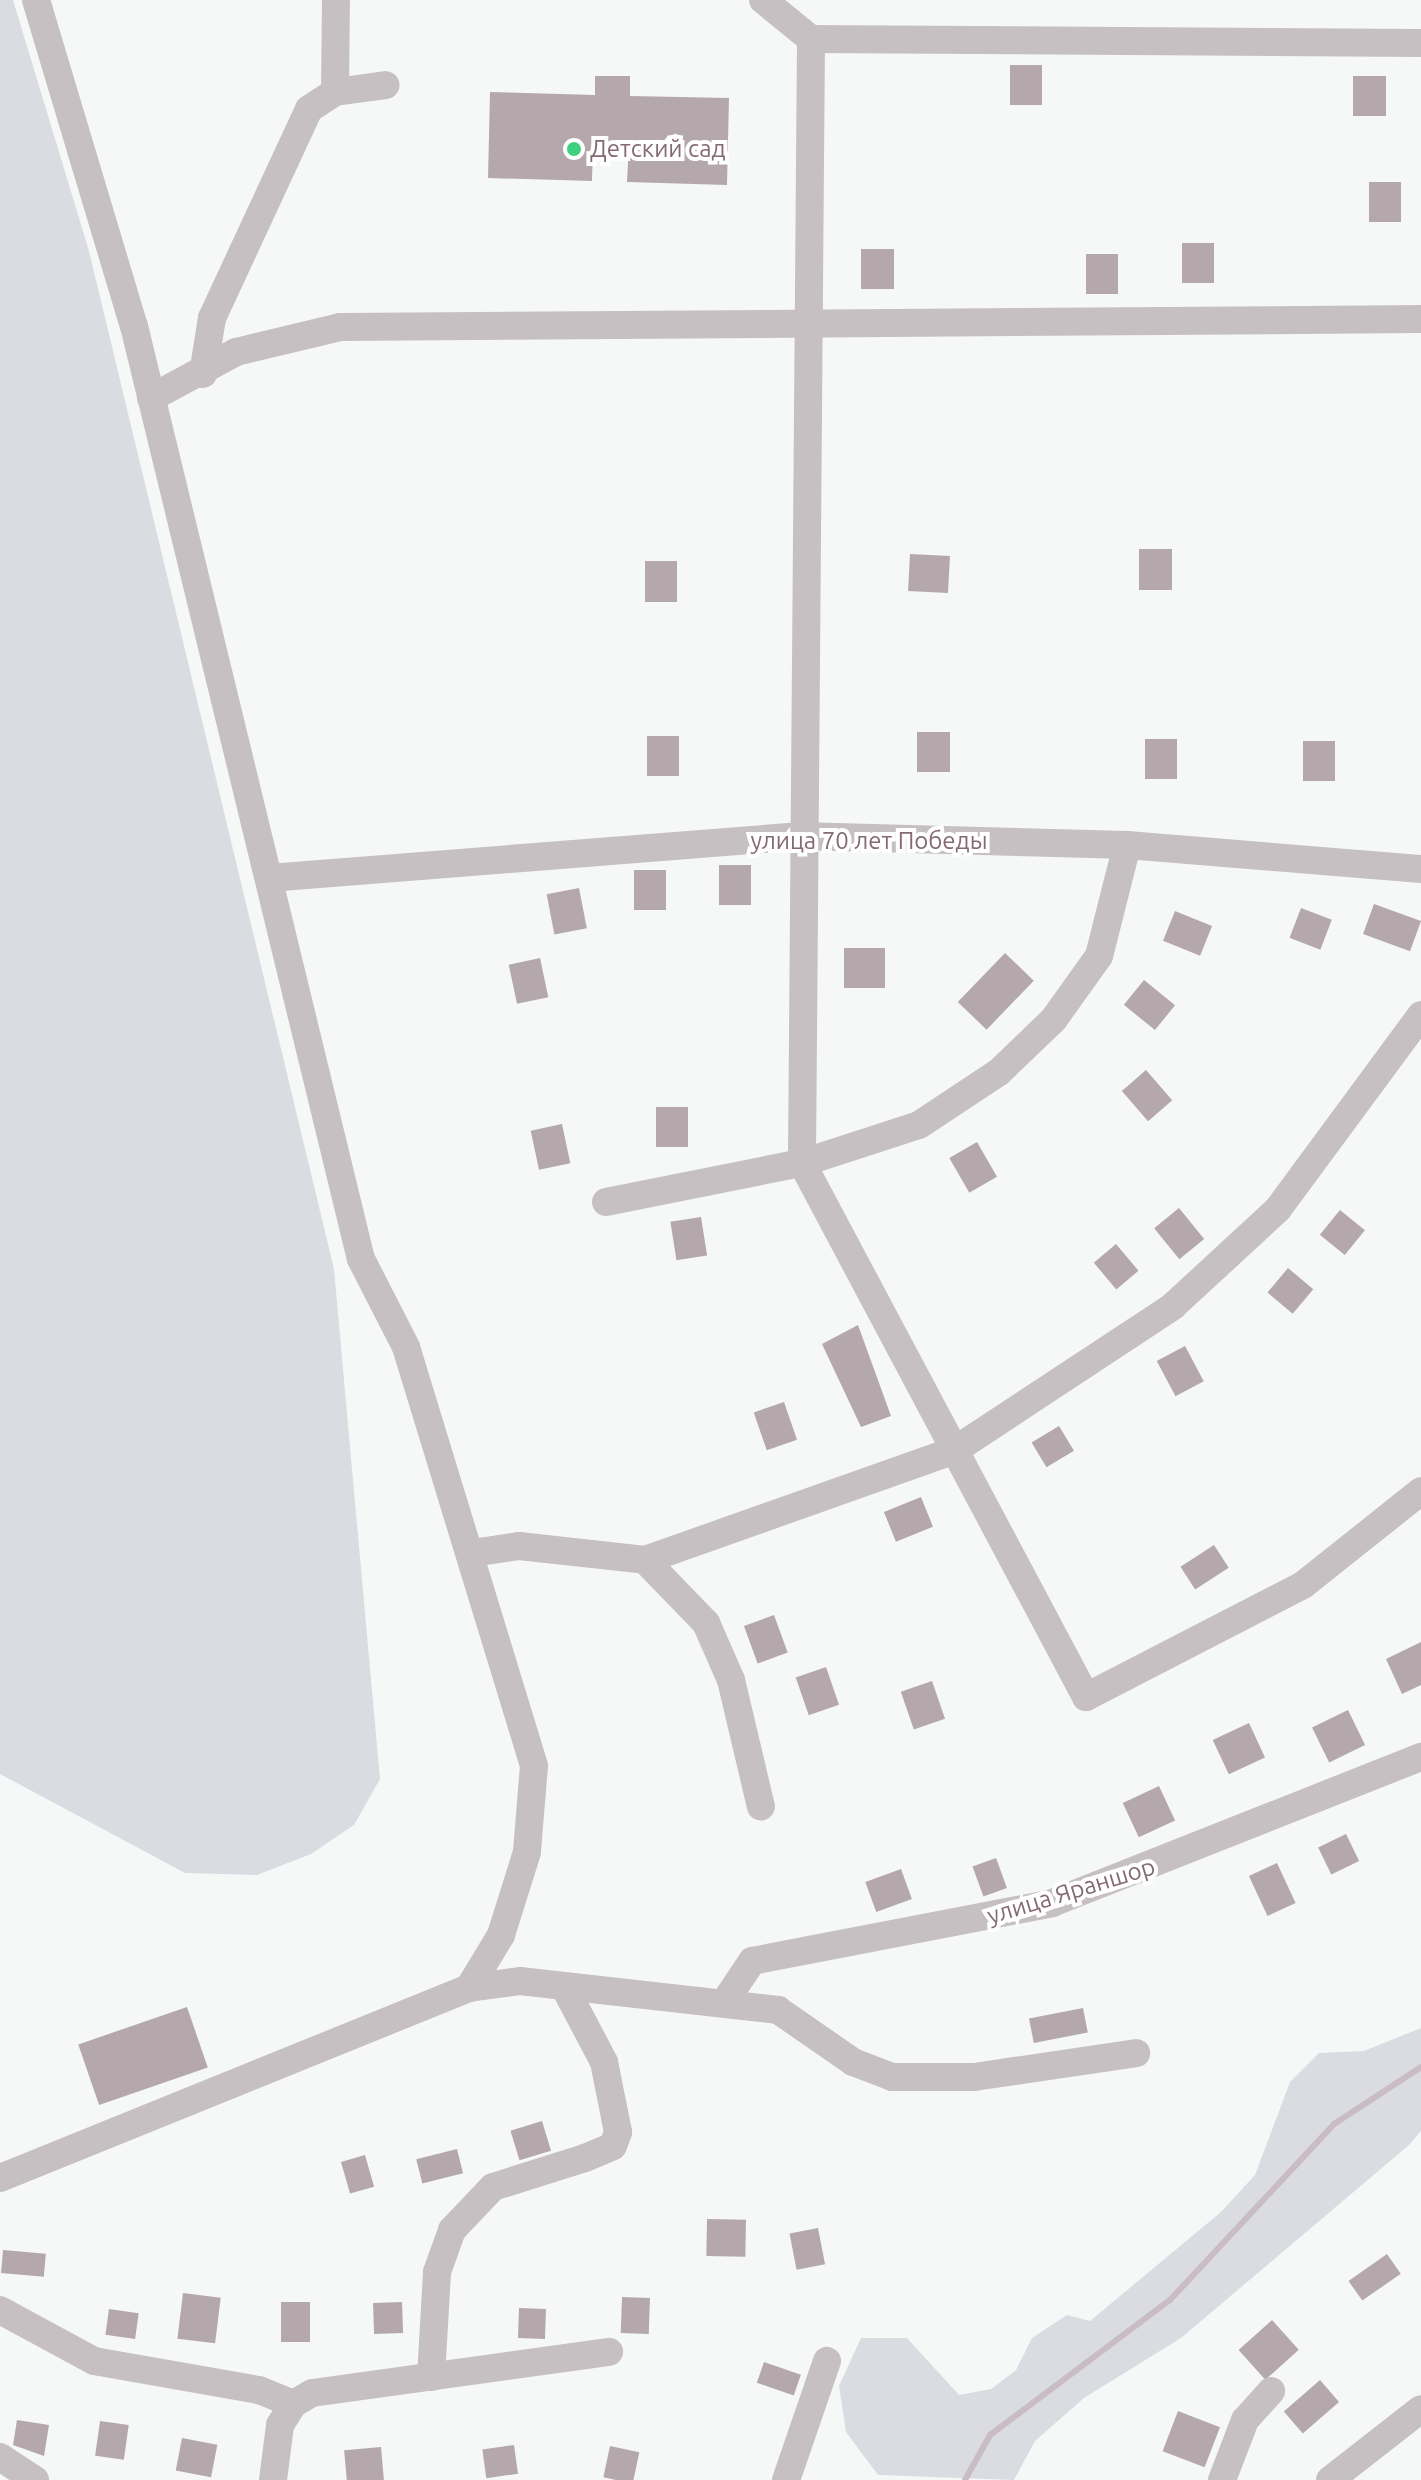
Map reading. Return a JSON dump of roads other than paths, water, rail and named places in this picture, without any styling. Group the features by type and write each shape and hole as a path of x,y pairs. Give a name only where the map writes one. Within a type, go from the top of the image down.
{"street":[{"path":"36,0 151,398 361,1259 406,1347 472,1553 534,1766 527,1852 501,1935 469,1988"},
{"path":"335,92 336,0"},
{"path":"763,0 811,39 1421,43"},
{"path":"811,39 814,327 801,836 802,1163 1086,1697 1303,1585 1421,1491"},
{"path":"203,374 212,318 284,152 309,109 335,92 386,85"},
{"path":"151,398 280,336 340,327 814,327 1421,319"},
{"name":"улица 70 лет Победы","path":"269,878 801,836 1127,845 1421,869"},
{"path":"606,1202 802,1163 919,1125 999,1072 1054,1019 1099,956 1127,845"},
{"path":"472,1553 519,1546 645,1560 955,1450 1173,1306 1278,1209 1421,1015"},
{"path":"645,1560 706,1623 731,1680 761,1807"},
{"name":"улица Яраншор","path":"726,2000 752,1961 1052,1903 1421,1757"},
{"path":"0,2178 469,1988 520,1981 566,1990 726,2000 778,2010 853,2062 892,2077 974,2077 1136,2053"},
{"path":"431,2377 437,2272 452,2230 493,2187 613,2146 618,2132 604,2062 566,1990"},
{"path":"0,2310 94,2361 259,2390 293,2404"},
{"path":"273,2480 280,2425 293,2404 312,2393 609,2352"},
{"path":"786,2480 827,2361"},
{"path":"1222,2480 1245,2420 1271,2391"},
{"path":"1330,2480 1421,2409"},
{"path":"0,2457 35,2480"}],"waterway":[{"path":"965,2480 990,2435 1170,2300 1334,2124 1421,2067"}],"place":[{"name":"Детский сад","path":"574,149"}]}
